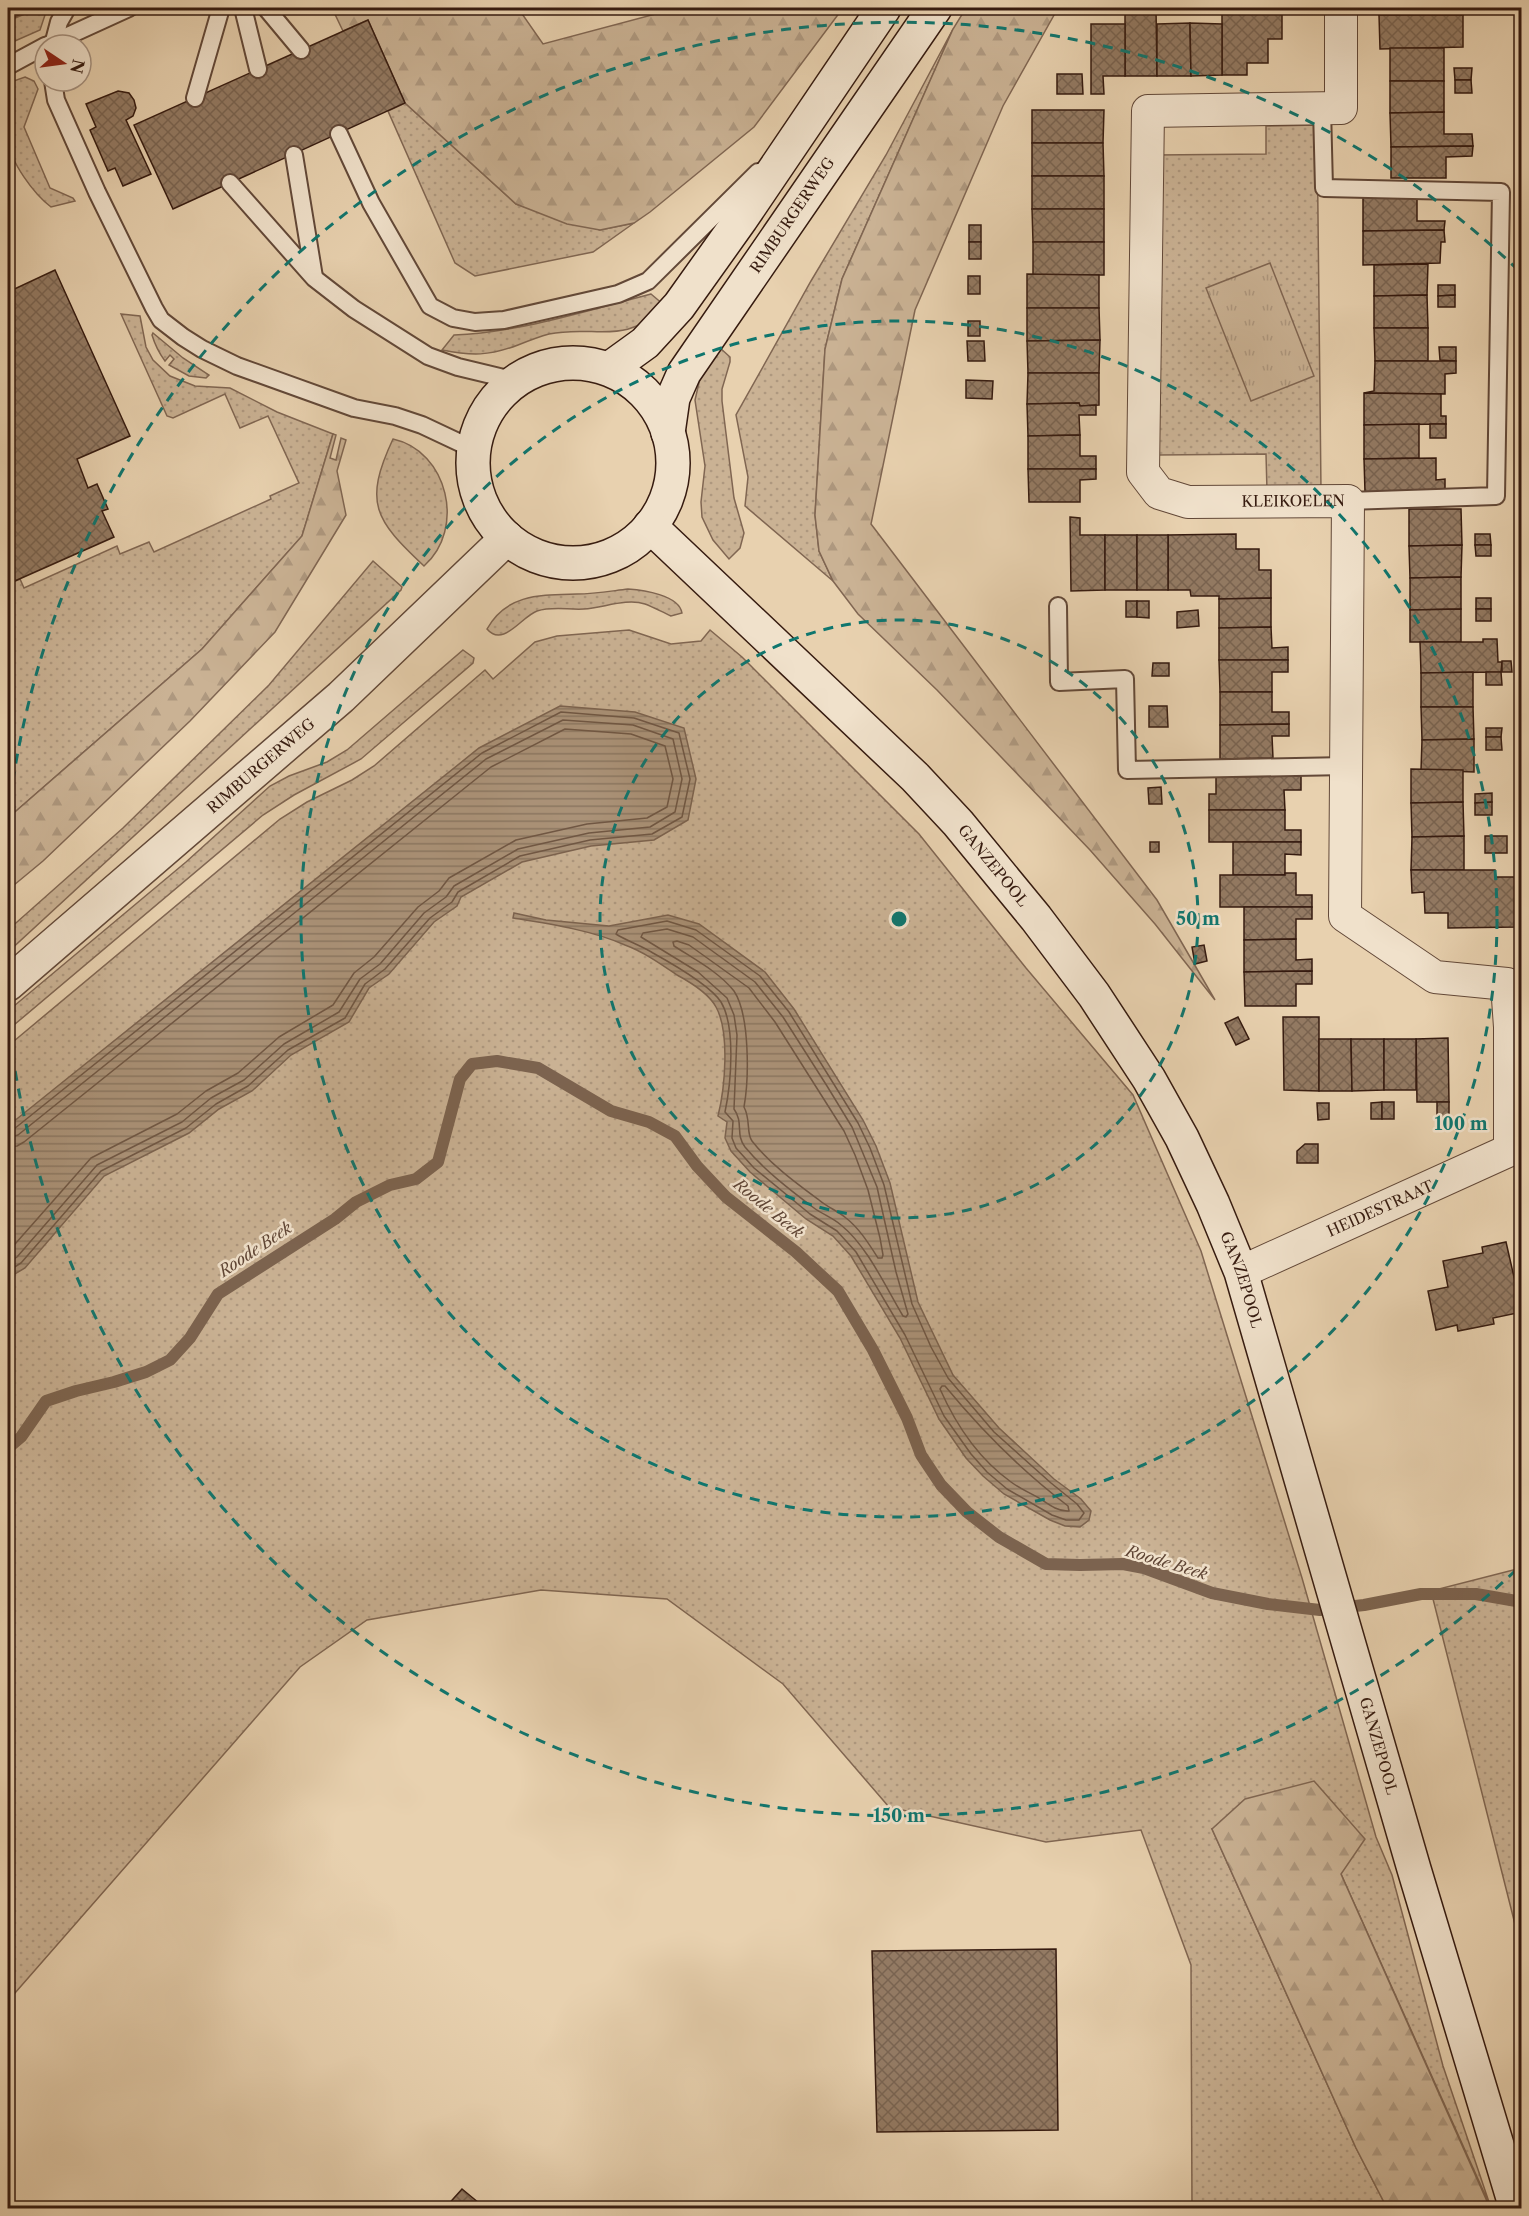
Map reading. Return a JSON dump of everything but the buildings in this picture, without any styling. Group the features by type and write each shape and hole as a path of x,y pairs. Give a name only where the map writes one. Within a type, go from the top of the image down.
{"main road":[{"path":"609,369 645,344 679,306 884,8"},
{"name":"RIMBURGERWEG","path":"668,433 673,398 684,373 935,8"},
{"path":"581,363 609,369 622,376 646,394 656,406 668,433 673,458 671,482 663,505 650,526 639,537 612,555 581,563 565,563 534,555 507,538 495,526 478,496 474,479 474,449 478,432 489,408 516,381 554,364 581,363"},
{"name":"GANZEPOOL","path":"650,526 915,777 958,823 1036,918 1094,995 1149,1079 1187,1147 1241,1272 1403,1830 1516,2208"},
{"name":"RIMBURGERWEG","path":"8,984 340,697 507,538"}],"street":[{"name":"KLEIKOELEN","path":"1341,8 1341,108 1148,111 1143,472 1158,493 1188,502 1348,501 1345,916 1435,977 1507,984 1516,1149"},
{"name":"HEIDESTRAAT","path":"1241,1272 1516,1149"}],"lane":[{"path":"8,10 13,8"},
{"path":"55,33 67,8"},
{"path":"76,33 129,8"},
{"path":"195,98 221,8"},
{"path":"243,8 258,69"},
{"path":"266,8 301,50"},
{"path":"8,66 33,54"},
{"path":"55,93 97,192 161,320 202,349 237,366 354,408 395,416 422,425 474,449"},
{"path":"1322,108 1324,188 1501,192 1496,496 1348,501"},
{"path":"339,134 370,203 430,306 453,318 475,322 504,320 618,294 648,280 804,127"},
{"path":"294,155 314,278"},
{"path":"230,183 314,278 354,309 428,356 458,367 516,381"},
{"path":"1058,606 1059,682 1125,679 1126,770 1347,766"}],"green space":[{"path":"39,8 47,9 40,30 8,44 8,21"},
{"path":"332,8 518,8 543,44 678,8 843,8 754,127 634,223 600,230 567,224 516,204 405,103 368,20 343,31"},
{"path":"966,8 1058,8 1003,106 915,310 871,524 1157,900 1215,1000 1155,924 1090,850 937,690 858,614 833,581 819,551 815,515 825,349 842,279 953,29"},
{"path":"953,29 842,279 825,349 815,515 819,551 833,581 745,506 748,477 736,415 811,281 886,155"},
{"path":"25,77 33,81 33,93 37,93 24,127 50,188 75,201 51,207 30,186 18,167 8,140 6,112 8,83"},
{"path":"405,103 516,204 600,230 634,223 593,252 475,276 455,263 388,111"},
{"path":"1317,125 1321,490 1267,491 1266,454 1158,455 1155,155 1266,154 1266,126"},
{"path":"1270,263 1314,376 1251,401 1206,288"},
{"path":"651,294 664,305 650,318 623,330 549,334 508,349 489,353 472,354 442,350 454,335 529,325"},
{"path":"121,314 140,316 146,347 153,360 170,376 195,386 230,388 277,412 333,434 302,536 202,649 8,818 8,584 20,579 24,588 117,546 120,554 149,542 154,552 271,499 270,496 299,483 268,416 240,428 225,394 173,418 167,416"},
{"path":"153,333 183,358 209,375 206,378 189,376 169,365 174,359 170,355 165,361 156,346"},
{"path":"719,347 730,357 722,389 722,401 734,498 744,533 740,548 729,559 713,540 702,517 701,502 705,466 695,400 701,374"},
{"path":"333,434 336,435 330,458 336,460 341,438 346,440 337,471 346,515 275,632 190,721 43,861 8,890 8,818 202,649 302,536"},
{"path":"393,439 412,446 427,459 438,475 445,493 447,513 445,532 437,550 424,566 394,536 379,509 378,479"},
{"path":"373,561 402,587 401,590 8,952 8,930 123,828 269,685"},
{"path":"628,589 651,592 668,598 679,607 682,613 671,616 638,602 584,609 555,608 531,614 506,633 493,634 487,629 505,608 526,598"},
{"path":"629,630 671,644 701,641 710,630 742,657 919,834 1026,968 1133,1095 1201,1251 1302,1578 1376,1837 1392,1875 1443,2066 1491,2208 1341,1874 1212,1829 1356,2148 1387,2208 1324,2208 1320,2201 1276,2208 1192,2208 1191,1965 1141,1830 1046,1842 889,1807 783,1684 667,1599 541,1590 367,1620 300,1667 8,2001 8,1046 280,819 374,766 485,670 493,679 535,642 557,636"},
{"path":"463,650 474,658 473,663 361,759 294,795 263,815 8,1030 8,1011 186,862 270,786 289,776 327,762 347,750"},
{"path":"1522,1568 1521,1948 1431,1591"},
{"path":"1314,1781 1365,1839 1341,1874 1490,2208 1387,2208 1356,2148 1212,1829 1245,1799"}],"water":[{"path":"560,706 635,712 684,728 696,779 688,820 654,840 591,846 522,862 461,897 457,906 434,922 389,974 369,988 349,1022 291,1055 252,1091 219,1109 189,1133 104,1176 25,1268 8,1278 8,1126 479,748"},
{"path":"514,913 546,920 609,926 668,915 699,924 765,972 794,1009 863,1120 876,1146 890,1183 918,1302 953,1375 999,1428 1054,1479 1081,1499 1091,1511 1089,1520 1080,1527 1065,1526 1050,1520 1004,1494 983,1476 966,1458 939,1419 900,1338 851,1256 833,1236 806,1219 750,1172 731,1151 725,1138 727,1122 718,1116 723,1091 725,1060 723,1031 716,1007 709,998 688,981 632,948 584,931 513,918"}],"waterway":[{"name":"Roode Beek","path":"8,1448 21,1437 46,1401 146,1372 170,1360 190,1338 218,1294 335,1219 356,1202 390,1185 416,1179 438,1162 460,1079 472,1064 497,1061 538,1068 611,1111 649,1122 675,1136 697,1166 726,1197 796,1252 838,1291 873,1350 907,1418 921,1455 941,1485 967,1512 999,1537 1046,1564 1123,1564 1144,1568 1212,1593 1268,1604 1320,1610 1364,1605 1421,1594 1476,1594 1522,1602"}]}
